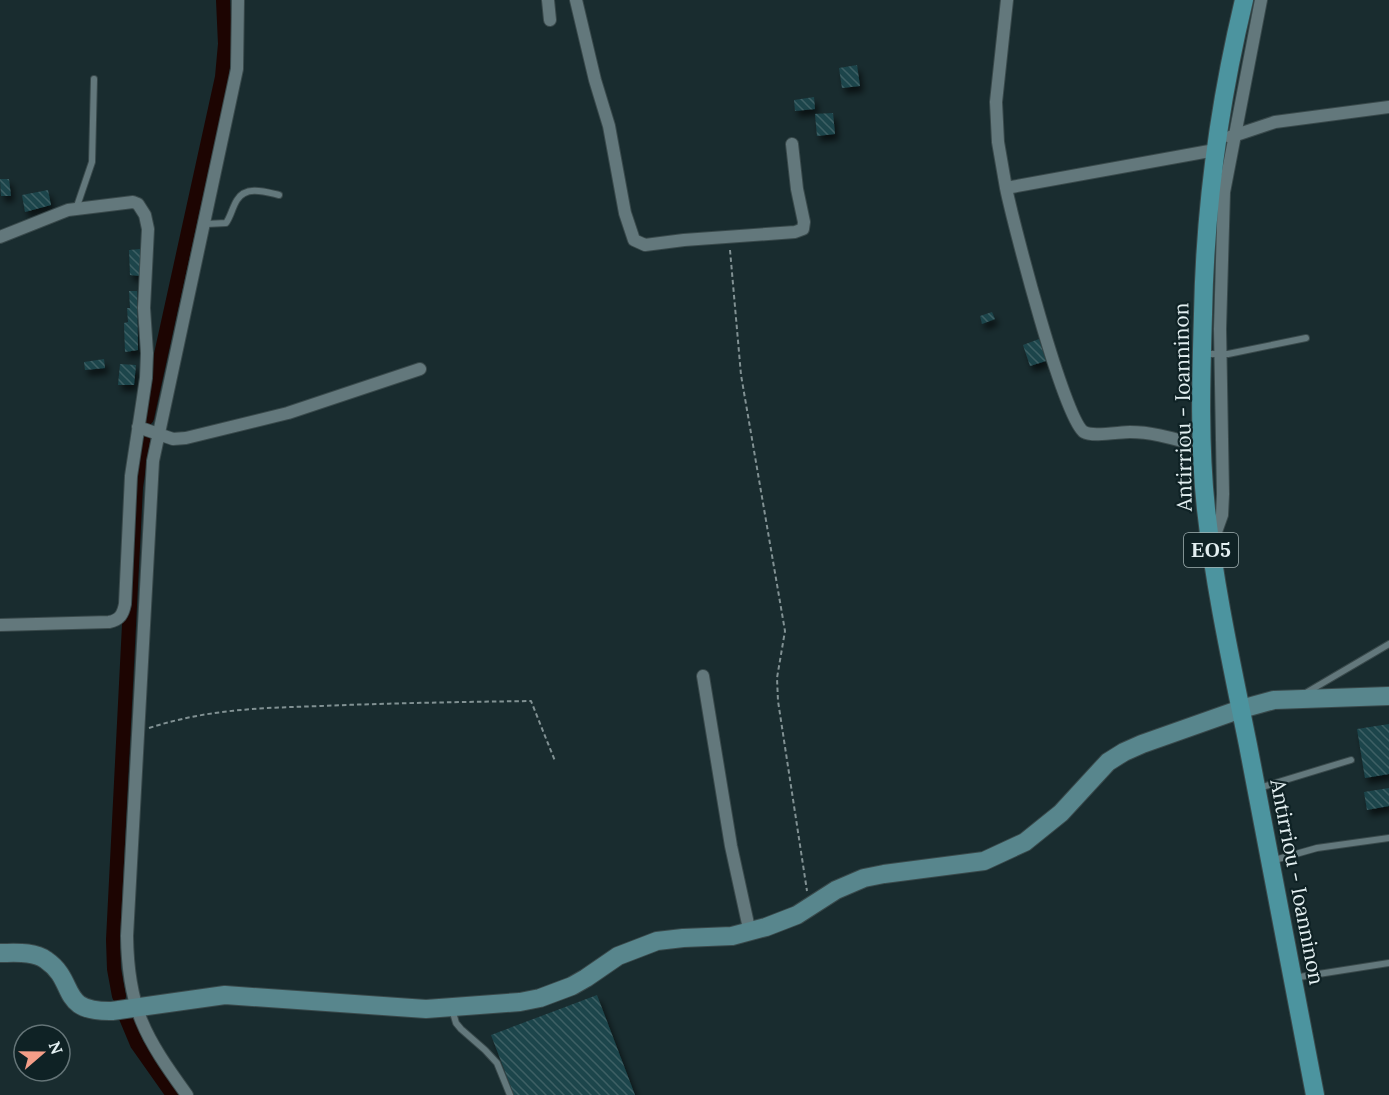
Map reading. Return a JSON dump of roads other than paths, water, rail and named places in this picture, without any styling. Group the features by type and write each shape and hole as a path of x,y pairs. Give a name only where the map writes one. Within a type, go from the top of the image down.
{"main road":[{"name":"Antirriou - Ioanninon","path":"1244,0 1221,104 1206,234 1201,354 1202,446 1211,547 1226,643 1315,1095"}],"street":[{"path":"187,1095 157,1054 136,1008 128,969 127,936 153,461 206,224 237,69 238,0"},
{"path":"548,0 550,20"},
{"path":"576,0 595,80 609,126 625,213 634,240 645,245 667,241 795,232 804,227 792,144"},
{"path":"1007,0 996,102 998,142 1005,189 1029,280 1071,412 1081,429 1089,434 1132,432 1160,435 1202,446"},
{"path":"1211,547 1222,515 1223,494 1220,354 1224,192 1261,0"},
{"path":"1005,189 1215,147 1235,135 1275,122 1389,107"},
{"path":"0,237 76,208 133,202 141,209 147,220 149,242 144,308 146,378 131,477 123,613 119,618 109,622 0,626"},
{"path":"138,427 173,439 221,431 288,413 420,369"},
{"path":"703,676 731,846 750,933"},
{"path":"0,953 24,953 45,959 54,967 76,1002 85,1009 96,1011 239,995 404,1008 452,1008 520,1002 548,995 586,978 618,956 657,941 750,933 797,915 836,890 864,878 984,861 1009,851 1036,834 1061,813 1099,771 1124,752 1240,709 1274,700 1389,696"}],"lane":[{"path":"76,208 92,162 94,79"},
{"path":"206,224 226,223 237,200 244,193 259,191 279,195"},
{"path":"1201,354 1220,354 1306,338"},
{"path":"1299,698 1389,644"},
{"path":"1256,789 1351,760"},
{"path":"1270,862 1317,848 1389,838"},
{"path":"1293,978 1389,963"},
{"path":"452,1008 456,1023 497,1063 510,1095"}],"waterway":[{"path":"147,418 222,77 225,44 223,0"},
{"path":"119,996 114,969 113,940 136,487 144,434"},
{"path":"124,1013 137,1044 173,1095"}]}
